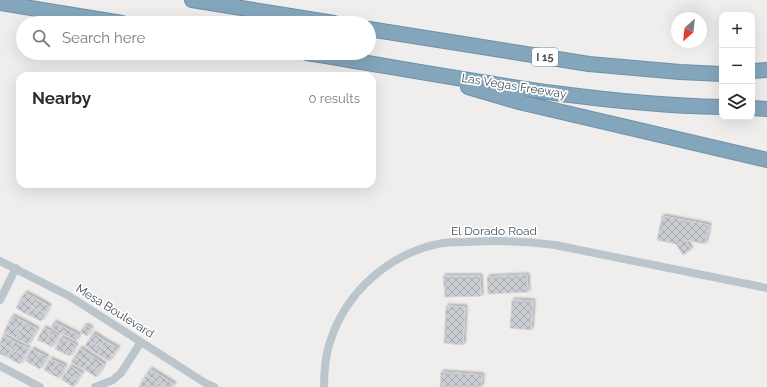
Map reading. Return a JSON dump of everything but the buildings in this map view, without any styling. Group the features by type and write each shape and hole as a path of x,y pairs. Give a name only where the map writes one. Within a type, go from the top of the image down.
{"highway":[{"path":"192,0 291,16"},
{"path":"0,3 79,16"},
{"name":"I 15","path":"376,30 589,64 719,74"},
{"name":"Las Vegas Freeway","path":"350,60 546,92 617,100 719,107"},
{"path":"405,69 519,102 767,160"},
{"path":"755,72 767,70"},
{"path":"755,73 767,74"},
{"path":"755,108 767,109"}],"street":[{"name":"El Dorado Road","path":"324,387 324,369 330,342 340,318 353,297 367,281 382,269 416,251 443,243 520,241 555,245 767,288"},
{"name":"Mesa Boulevard","path":"0,260 69,296 214,387"},
{"path":"0,300 16,268"},
{"path":"95,387 112,380 122,373 141,342"},
{"path":"0,366 40,387"}]}
